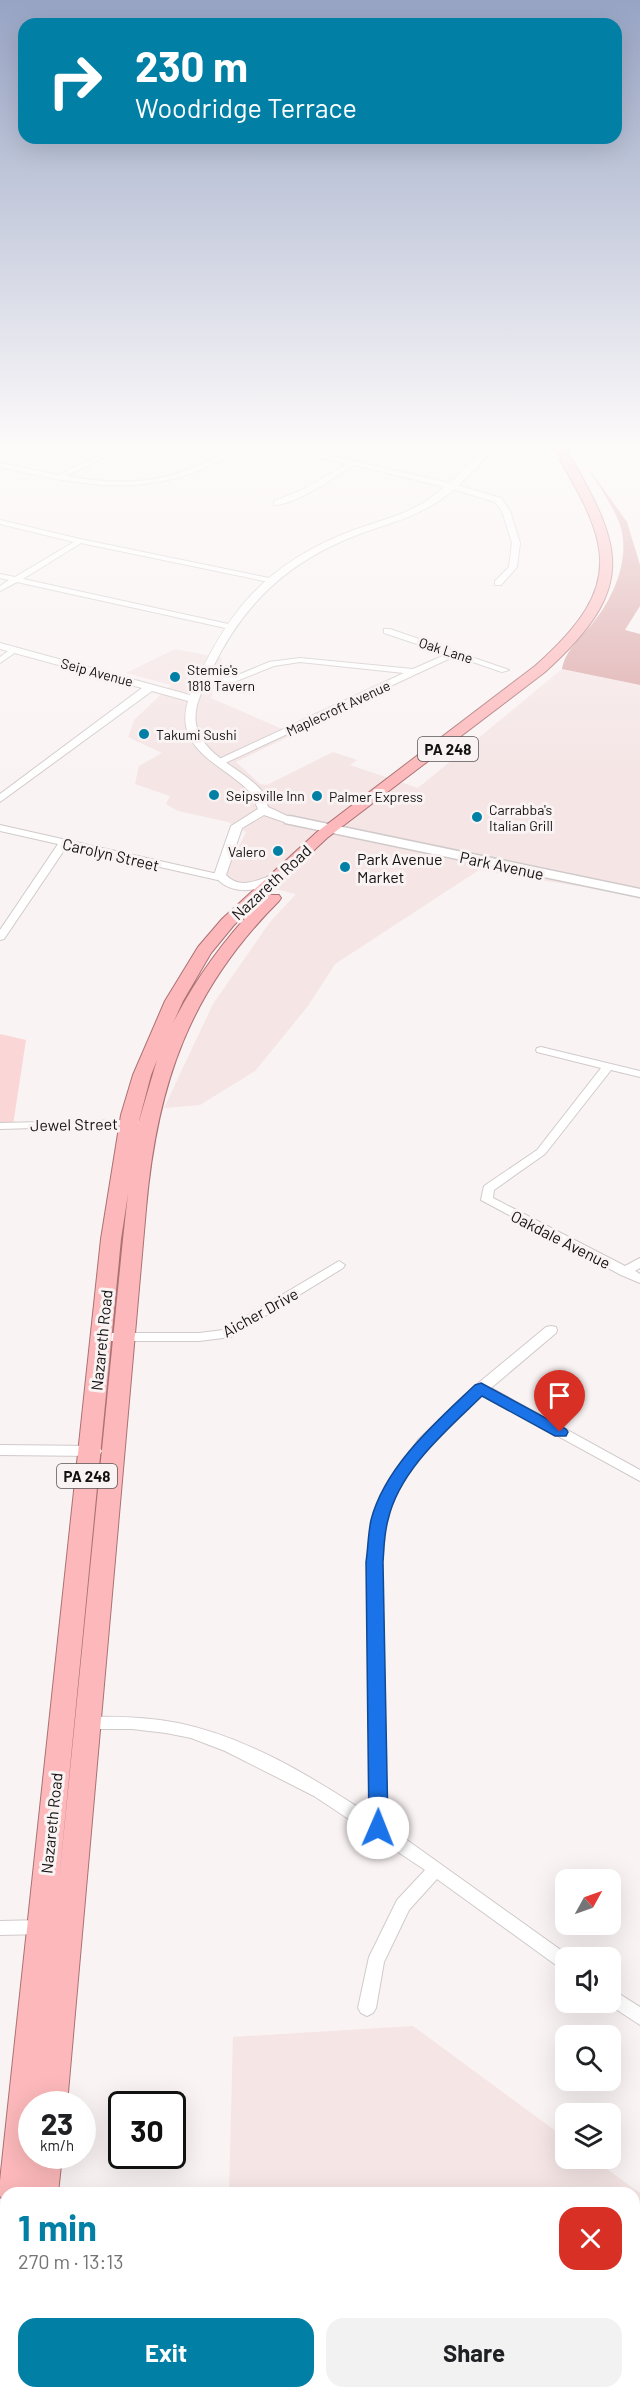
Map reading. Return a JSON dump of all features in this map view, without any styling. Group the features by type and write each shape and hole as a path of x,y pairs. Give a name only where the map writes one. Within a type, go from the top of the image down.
{"highway":[{"name":"Nazareth Road","path":"138,1123 153,1044 182,986 214,938 273,879 504,704 570,642 588,620 602,591 608,558"},
{"name":"Nazareth Road","path":"53,2091 114,1451 113,1337 117,1187 138,1123 199,988 221,954 244,926 337,830"},
{"name":"Nazareth Road","path":"15,2187 90,1451 113,1337"},
{"path":"44,2187 46,2169"}],"main road":[{"name":"Park Avenue","path":"290,820 640,893"}],"street":[{"path":"0,589 52,558"},
{"path":"162,558 269,580"},
{"path":"290,820 264,810 260,805 258,793 200,744 191,727 190,714 202,680 230,627 269,580 300,558"},
{"path":"498,583 510,572 515,558"},
{"path":"0,576 230,627"},
{"name":"Oak Lane","path":"387,631 505,670"},
{"name":"Seip Avenue","path":"0,646 194,699"},
{"path":"0,661 15,650"},
{"name":"Maplecroft Avenue","path":"220,762 455,653"},
{"path":"202,680 234,679 273,664 300,660 415,673"},
{"path":"0,799 150,687"},
{"path":"264,810 240,823 221,873 222,878 234,885 245,887 260,885 273,879"},
{"path":"235,834 258,822 290,820"},
{"name":"Carolyn Street","path":"0,828 222,878"},
{"path":"0,937 63,844"},
{"path":"541,1050 640,1074"},
{"name":"Oakdale Avenue","path":"609,1065 541,1152 488,1189 487,1200 640,1279"},
{"name":"Jewel Street","path":"0,1126 138,1123"},
{"path":"625,1272 640,1262"},
{"name":"Aicher Drive","path":"113,1337 199,1337 226,1334 339,1265"},
{"path":"378,1828 375,1562 380,1520 391,1492 423,1443 481,1388 551,1330"},
{"path":"481,1388 640,1476"},
{"path":"0,1450 114,1451"},
{"path":"61,1724 141,1724 178,1730 234,1747 319,1791 378,1828 555,1955"},
{"path":"367,2008 375,1962 403,1905 436,1869"},
{"path":"0,1928 70,1927"},
{"path":"621,2004 640,2017"}],"shaded area":[{"path":"622,558 638,558 640,565 640,606 625,630 640,634 640,685 562,669 570,650 607,602 619,576"},
{"path":"175,649 222,658 211,698 294,734 236,762 260,784 267,785 333,752 357,760 350,765 418,788 562,669 640,685 640,896 479,870 335,964 308,1006 255,1071 200,1105 164,1108 213,1004 270,922 296,894 250,883 232,882 225,875 246,832 228,822 178,811 166,804 170,796 135,784 139,766 162,753 128,737 134,720 171,685 126,673"},
{"path":"0,1034 26,1040 13,1125 0,1126"},
{"path":"413,2026 555,2131 555,2169 607,2169 632,2187 229,2187 233,2037"}],"place":[{"name":"Stemie's 1818 Tavern","path":"175,677"},
{"name":"Takumi Sushi","path":"144,734"},
{"name":"Seipsville Inn","path":"214,795"},
{"name":"Palmer Express","path":"317,796"},
{"name":"Carrabba's Italian Grill","path":"477,817"},
{"name":"Valero","path":"278,851"},
{"name":"Park Avenue Market","path":"345,867"}],"route":[{"path":"378,1828 375,1562 380,1520 391,1492 423,1443 481,1388 560,1432"}]}
